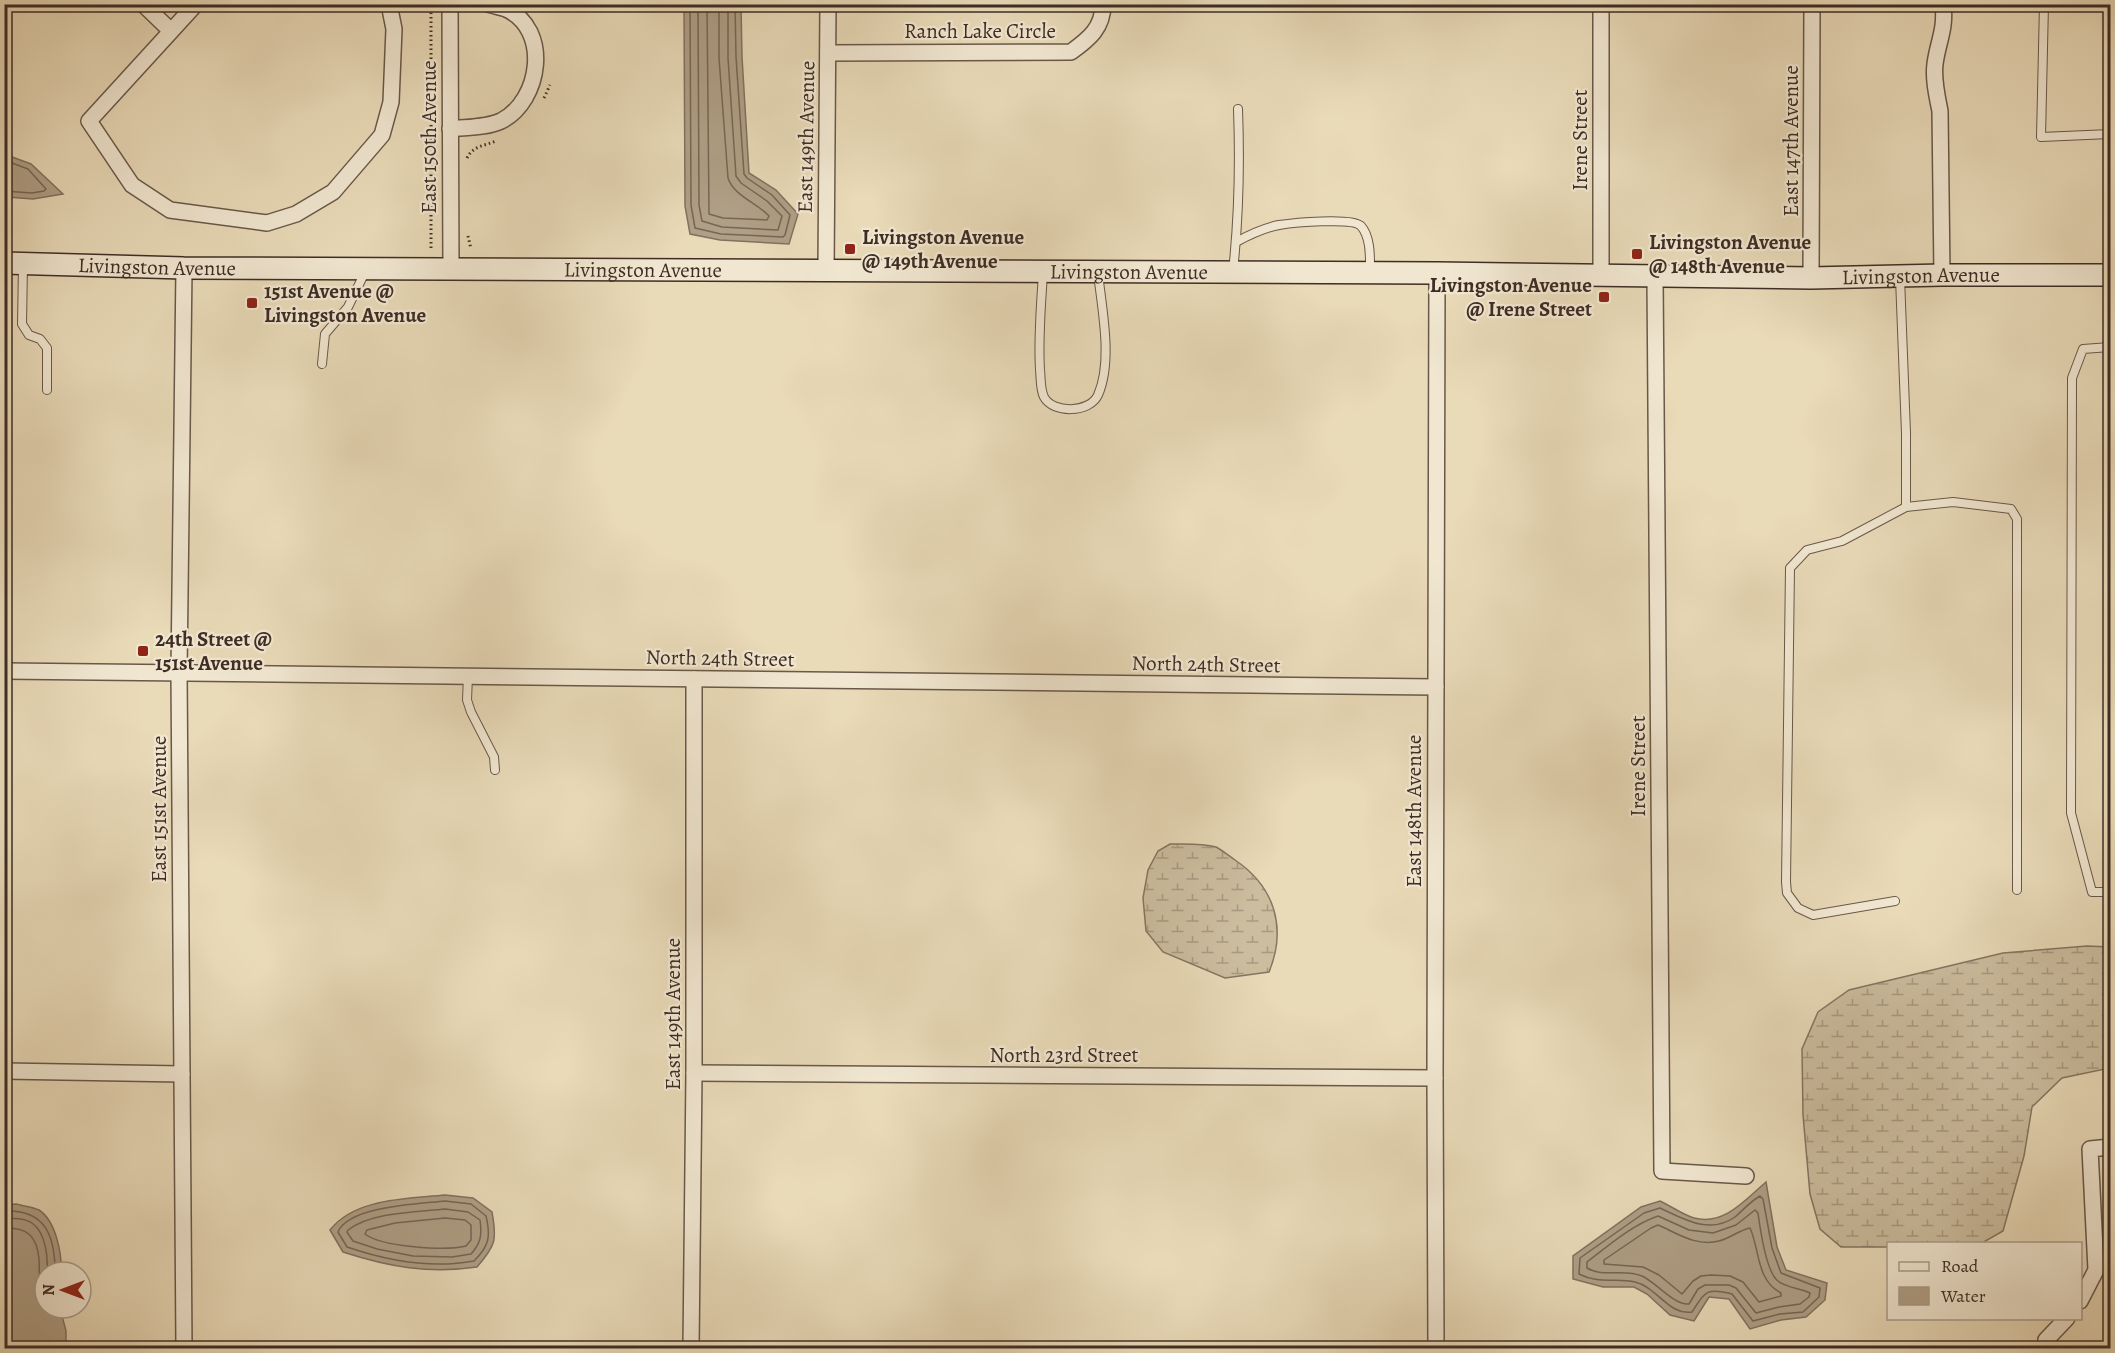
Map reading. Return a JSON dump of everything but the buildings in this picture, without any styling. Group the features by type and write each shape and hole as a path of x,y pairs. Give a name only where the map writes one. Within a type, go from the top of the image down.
{"street":[{"path":"143,4 171,31"},
{"path":"196,4 90,121 132,184 170,210 267,223 296,214 333,192 382,135 391,102 394,29 389,4"},
{"name":"East 150th Avenue","path":"450,4 451,270"},
{"path":"450,129 500,121 514,112 525,100 534,81 536,66 534,48 528,31 518,18 506,9 488,4"},
{"name":"East 149th Avenue","path":"826,270 828,4"},
{"name":"Ranch Lake Circle","path":"828,53 1071,52 1092,37 1103,15 1103,4"},
{"name":"Irene Street","path":"1601,4 1601,276"},
{"name":"East 147th Avenue","path":"1811,278 1812,4"},
{"path":"1942,275 1940,111 1934,65 1945,21 1943,4"},
{"name":"Livingston Avenue","path":"14,264 184,268 1437,273 1811,278 2110,275"},
{"name":"East 151st Avenue","path":"184,268 179,672 184,1348"},
{"name":"East 148th Avenue","path":"1436,1348 1437,273"},
{"name":"Irene Street","path":"1655,277 1662,1171 1746,1176"},
{"name":"North 24th Street","path":"4,670 1436,687"},
{"name":"East 149th Avenue","path":"691,1348 694,679"},
{"path":"4,1071 182,1074"},
{"name":"North 23rd Street","path":"694,1073 1435,1078"},
{"path":"2082,1297 2096,1270 2090,1149 2110,1147"},
{"path":"2048,1348 2046,1340 2065,1320"}],"lane":[{"path":"2044,4 2041,137 2110,134"},
{"path":"1233,272 1240,164 1238,109"},
{"path":"1236,242 1250,234 1278,225 1359,223 1367,238 1371,273"},
{"path":"14,264 22,324 29,335 40,339 47,348 47,390"},
{"path":"321,364 325,334 348,307 366,269"},
{"path":"1043,271 1038,341 1042,391 1045,399 1053,404 1064,408 1081,409 1092,405 1097,398 1106,370 1097,272"},
{"path":"1900,276 1906,433 1906,507"},
{"path":"2110,347 2083,349 2072,378 2071,813 2092,892 2110,892"},
{"path":"1895,901 1813,915 1798,908 1786,893 1790,568 1808,550 1842,541 1906,507 1953,502 2011,509 2017,519 2017,890"},
{"path":"468,676 467,700 494,757 495,770"}],"path":[{"path":"430,248 432,4"}],"green space":[{"path":"1170,844 1199,844 1216,847 1249,871 1260,883 1274,910 1277,924 1277,940 1269,972 1225,978 1163,952 1146,931 1143,898 1148,870 1158,851"},
{"path":"2087,946 2110,947 2110,1068 2062,1078 2032,1107 2024,1156 2003,1231 1984,1242 1887,1242 1887,1247 1841,1247 1820,1229 1810,1194 1803,1115 1802,1049 1818,1012 1849,990 2003,953"}],"water":[{"path":"684,5 741,5 749,173 776,190 798,214 789,244 720,240 690,234 685,206"},
{"path":"4,154 31,164 63,194 33,199 4,195"},
{"path":"1766,1182 1777,1247 1786,1270 1827,1283 1825,1300 1806,1317 1781,1320 1750,1329 1729,1299 1709,1297 1694,1321 1670,1315 1647,1294 1634,1287 1603,1287 1573,1279 1573,1256 1641,1207 1660,1201 1694,1218 1715,1218 1733,1210"},
{"path":"445,1195 473,1198 492,1212 494,1242 477,1267 442,1270 409,1268 377,1262 343,1252 330,1230 341,1219 367,1206 399,1199"},
{"path":"16,1204 39,1210 54,1230 60,1260 33,1260 33,1320 63,1320 66,1348 5,1348 5,1205"}],"place":[{"name":"Livingston Avenue @ 149th Avenue","path":"850,249"},
{"name":"Livingston Avenue @ 148th Avenue","path":"1637,254"},
{"name":"Livingston Avenue @ Irene Street","path":"1604,297"},
{"name":"151st Avenue @ Livingston Avenue","path":"252,303"},
{"name":"24th Street @ 151st Avenue","path":"143,651"}]}
